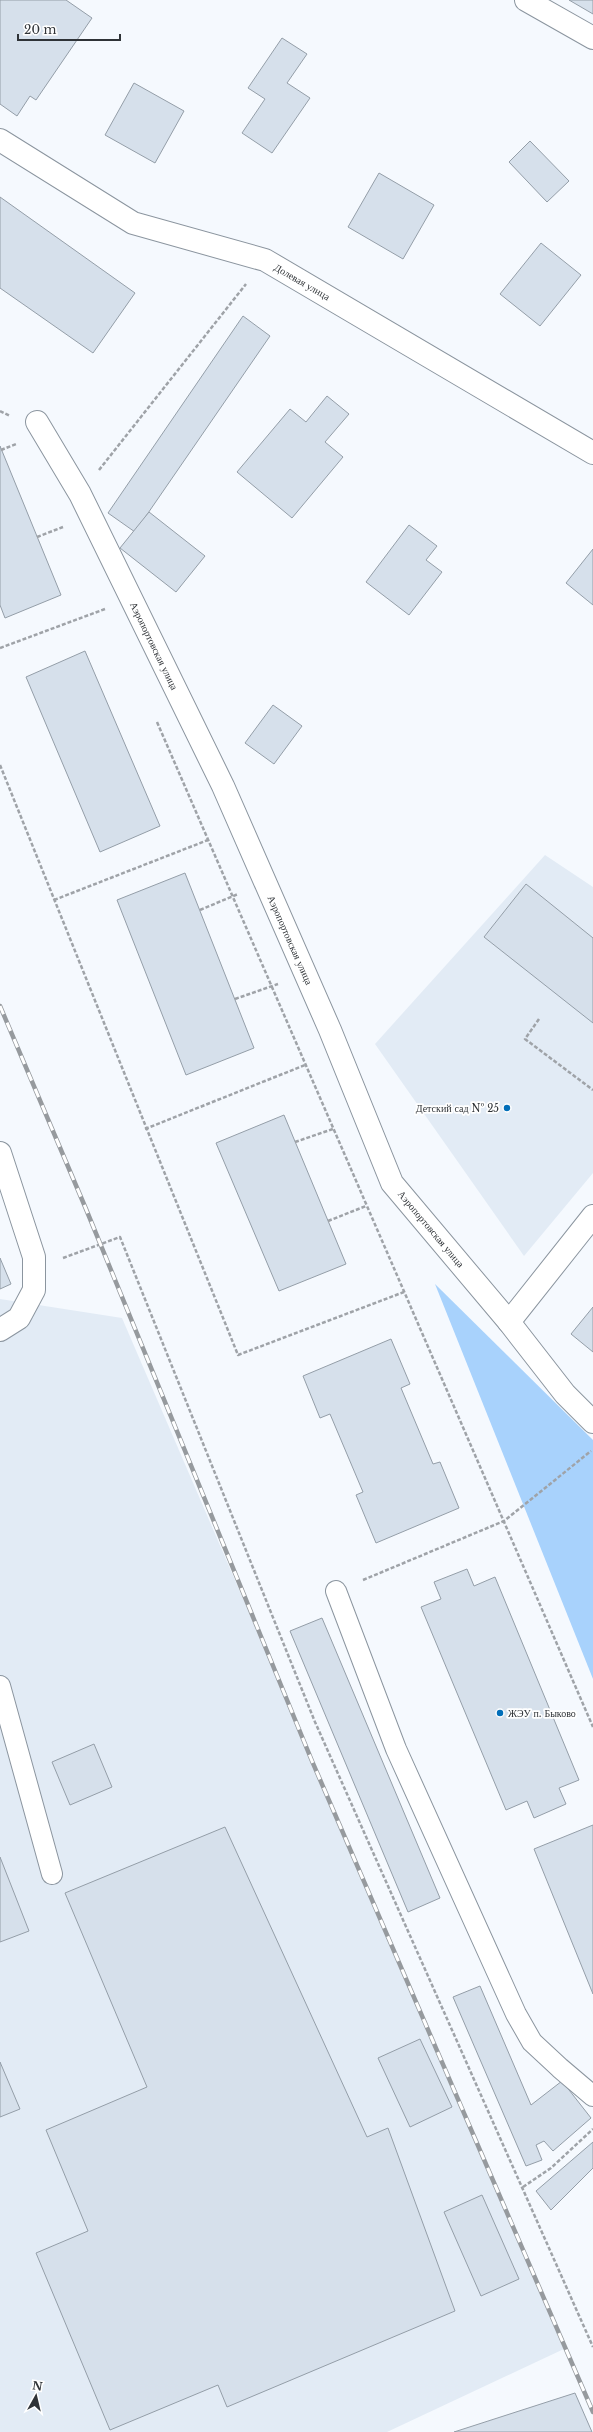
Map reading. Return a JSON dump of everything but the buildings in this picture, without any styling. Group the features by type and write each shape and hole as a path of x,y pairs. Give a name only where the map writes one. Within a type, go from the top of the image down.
{"street":[{"path":"526,0 593,38"},
{"name":"Долевая улица","path":"0,140 133,223 265,260 593,453"},
{"name":"Аэропортовская улица","path":"27,421 80,494 224,786 305,974 392,1183 509,1322 565,1394 593,1422"},
{"path":"0,1153 4,1183 34,1257 34,1290 19,1318 0,1330"},
{"path":"509,1322 593,1216"}],"lane":[{"path":"336,1591 396,1749 516,2014 532,2042 593,2096"},
{"path":"0,1686 52,1874"}],"path":[{"path":"80,494 265,260"},
{"path":"0,411 27,421"},
{"path":"0,648 108,609 105,602"},
{"path":"155,717 593,1727"},
{"path":"0,765 145,1129 238,1355 404,1292"},
{"path":"54,900 208,840"},
{"path":"200,910 265,882"},
{"path":"235,999 305,974"},
{"path":"538,1019 525,1039 593,1090"},
{"path":"145,1129 306,1066"},
{"path":"295,1142 333,1128"},
{"path":"328,1222 366,1206"},
{"path":"34,1270 120,1237 315,1722 593,2347"},
{"path":"336,1591 504,1521 593,1449"},
{"path":"522,2187 551,2168 593,2129"}],"shaded area":[{"name":"Детский сад № 25","path":"545,855 593,887 593,1173 524,1256 375,1044"},
{"path":"435,1284 593,1440 593,1679"},
{"path":"0,1299 122,1318 566,2348 387,2432 0,2432"}],"railway":[{"path":"0,1006 86,1209 312,1761 593,2412"}],"place":[{"name":"Детский сад № 25","path":"507,1108"},
{"name":"ЖЭУ п. Быково","path":"500,1713"}]}
